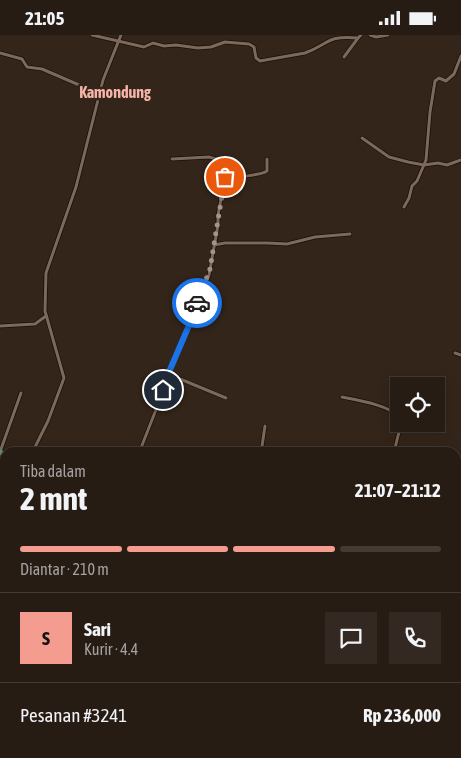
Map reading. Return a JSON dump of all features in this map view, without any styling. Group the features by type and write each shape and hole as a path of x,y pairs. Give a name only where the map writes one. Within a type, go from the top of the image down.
{"street":[{"path":"92,35 144,47 154,43 164,46 176,45 198,48 210,47 225,42 249,44 253,45 256,58 260,61 312,51 325,41 337,37 370,35 376,37 388,35"},
{"path":"35,447 50,416 64,378 46,316 44,301 46,273 76,187 100,94 121,35"},
{"path":"344,57 360,36"},
{"path":"0,53 22,59 27,67 42,69 100,94"},
{"path":"404,207 427,155 431,97 435,81 439,78 446,81 454,74 461,56"},
{"path":"362,138 389,157 424,165 438,163 447,165 461,160"},
{"path":"141,447 168,374 207,279 225,177 226,164 217,159 209,157 172,159"},
{"path":"225,177 238,178 266,172 267,159"},
{"path":"214,245 225,243 287,244 312,238 350,234"},
{"path":"0,326 34,324 46,316"},
{"path":"455,353 461,355"},
{"path":"168,374 226,397"},
{"path":"2,447 21,393"},
{"path":"342,397 390,411"},
{"path":"262,447 265,426"},
{"path":"395,447 399,432"}],"way so far":[{"path":"197,303 209,275 225,177"}],"district":[{"name":"Kamondung","path":"115,92"}],"route":[{"path":"163,390 197,303"}]}
